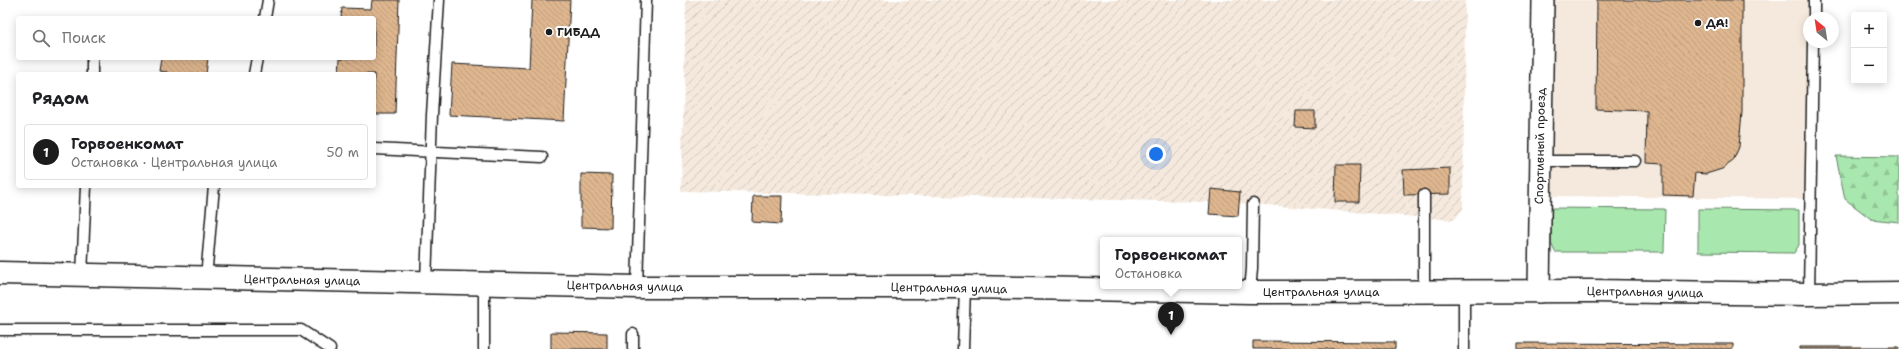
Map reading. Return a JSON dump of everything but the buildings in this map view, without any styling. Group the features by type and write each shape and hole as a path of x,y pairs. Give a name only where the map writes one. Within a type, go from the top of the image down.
{"main road":[{"name":"Центральная улица","path":"0,273 637,287 965,287 1250,292 1899,293"}],"street":[{"name":"Спортивный проезд","path":"1539,292 1543,0"}],"lane":[{"path":"265,16 268,0"},
{"path":"426,282 439,0"},
{"path":"637,287 646,0"},
{"path":"1814,0 1814,12"},
{"path":"1809,294 1813,48"},
{"path":"92,60 92,72"},
{"path":"254,72 257,60"},
{"path":"376,149 431,153 542,157"},
{"path":"1540,161 1635,161"},
{"path":"82,275 86,188"},
{"path":"206,278 214,188"},
{"path":"1424,195 1424,292"},
{"path":"1250,292 1253,204"},
{"path":"482,283 484,296 484,349"},
{"path":"963,349 965,287"},
{"path":"1464,292 1464,349"},
{"path":"0,330 301,330 330,349"},
{"path":"633,334 633,349"}],"shaded area":[{"path":"686,0 1465,0 1463,209 1454,220 1239,203 1238,216 1209,214 1210,202 681,191"},
{"path":"1550,0 1807,0 1807,12 1803,12 1803,48 1807,48 1807,199 1544,196"}],"green space":[{"path":"1836,156 1899,157 1899,222 1871,219 1845,199"},
{"path":"1551,208 1665,209 1664,252 1555,252 1551,243"},
{"path":"1698,209 1799,210 1799,245 1794,253 1698,252"}],"place":[{"name":"ДА!","path":"1698,23"},
{"name":"ГИБДД","path":"549,32"},
{"name":"Горвоенкомат","path":"1171,335"}]}
